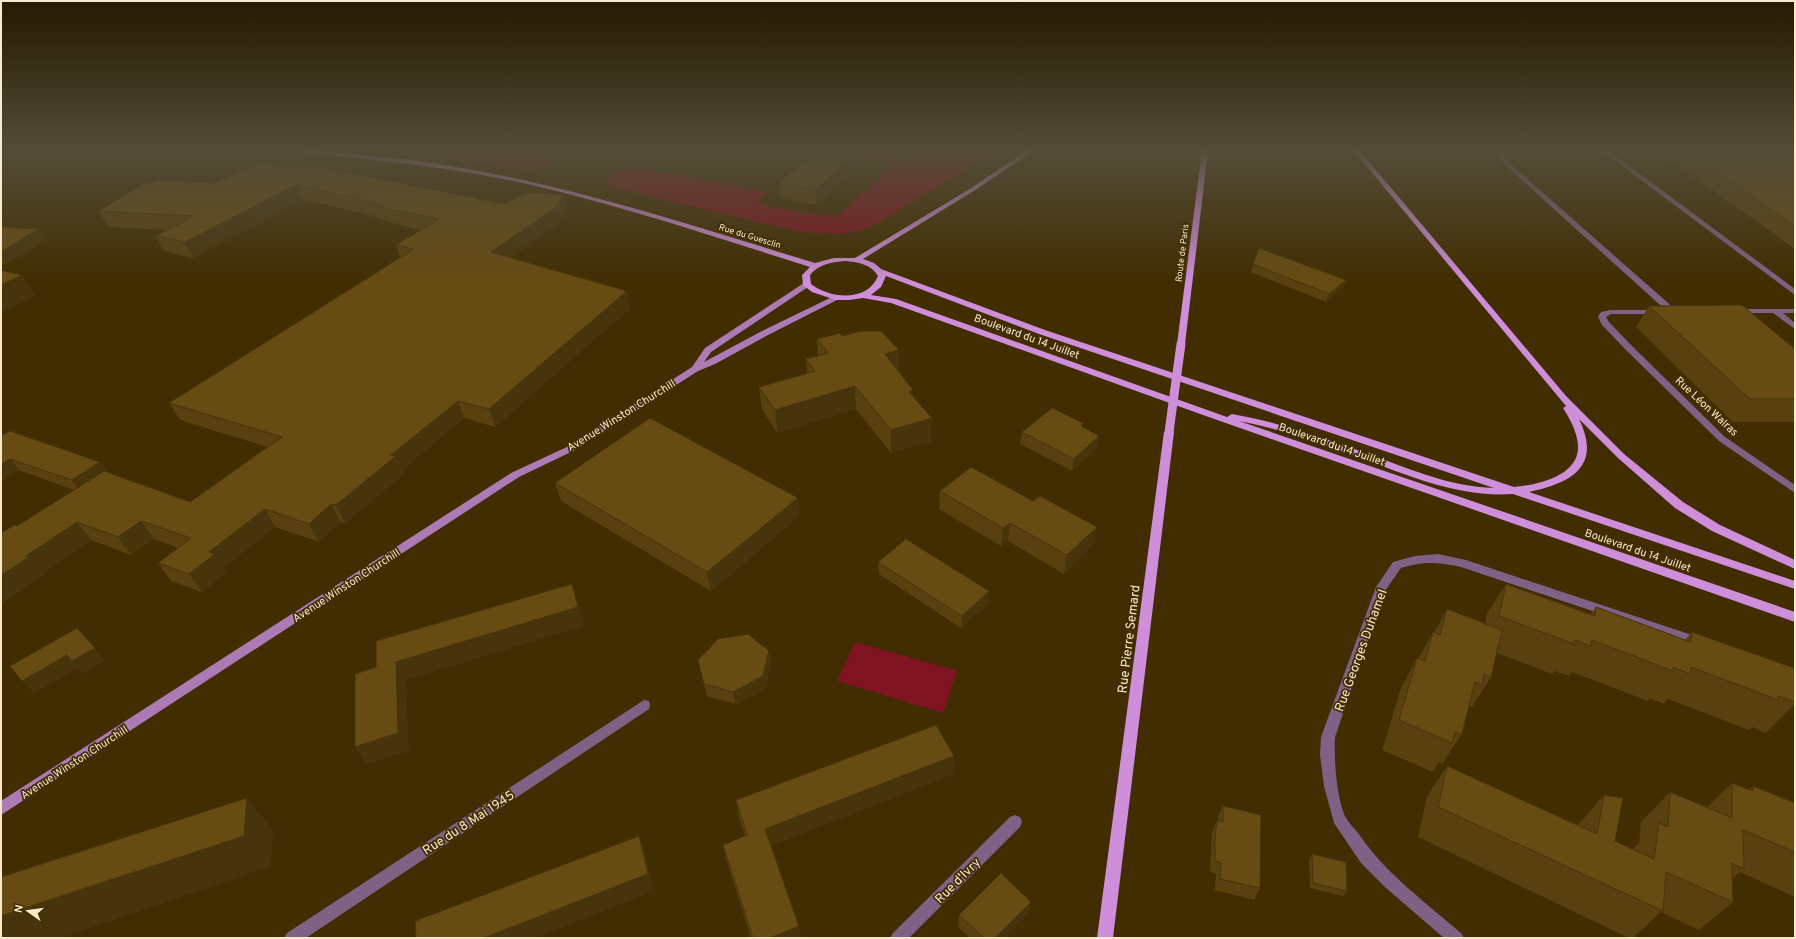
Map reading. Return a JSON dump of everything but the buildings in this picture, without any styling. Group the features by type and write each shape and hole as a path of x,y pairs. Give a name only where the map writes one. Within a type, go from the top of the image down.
{"main road":[{"name":"Rue du Guesclin","path":"578,195 624,207 815,266"},
{"path":"837,298 818,294 807,285 806,275 815,266 834,260 856,260 964,195"},
{"name":"Route de Paris","path":"1181,344 1200,195"},
{"path":"1394,195 1563,398 1621,456 1679,505 1716,528 1795,565"},
{"name":"Boulevard du 14 Juillet","path":"856,260 870,264 879,271 1042,332 1516,490 1795,586"},
{"path":"695,369 712,362 765,333 837,298 861,295 870,292 881,282 882,276 879,271"},
{"path":"695,369 708,350 807,285"},
{"name":"Boulevard du 14 Juillet","path":"861,295 893,301 1206,413 1795,617"},
{"name":"Rue Pierre Semard","path":"1105,938 1181,344"},
{"name":"Avenue Winston Churchill","path":"1,809 515,475 572,448 695,369"},
{"path":"1206,413 1262,422 1425,477 1466,488 1487,491 1516,490 1546,486 1571,473 1583,456 1583,439 1563,398"}],"street":[{"name":"Rue Léon Walras","path":"1542,195 1676,312 1604,314 1602,317 1604,323 1722,440 1795,490"},
{"path":"1664,195 1795,293"},
{"path":"1775,311 1795,327"},
{"path":"1728,312 1795,311"},
{"name":"Rue Georges Duhamel","path":"1456,938 1391,883 1366,858 1339,818 1331,786 1326,756 1328,737 1380,590 1397,565 1415,560 1438,558 1462,563 1713,647"},
{"name":"Rue du 8 Mai 1945","path":"292,938 644,705"},
{"name":"Rue d'Ivry","path":"898,938 1015,822"}],"shaded area":[{"path":"644,195 765,195 757,203 801,213 838,216 861,195 924,195 871,227 843,234 801,232"},
{"path":"855,642 957,671 943,713 837,681"}]}
